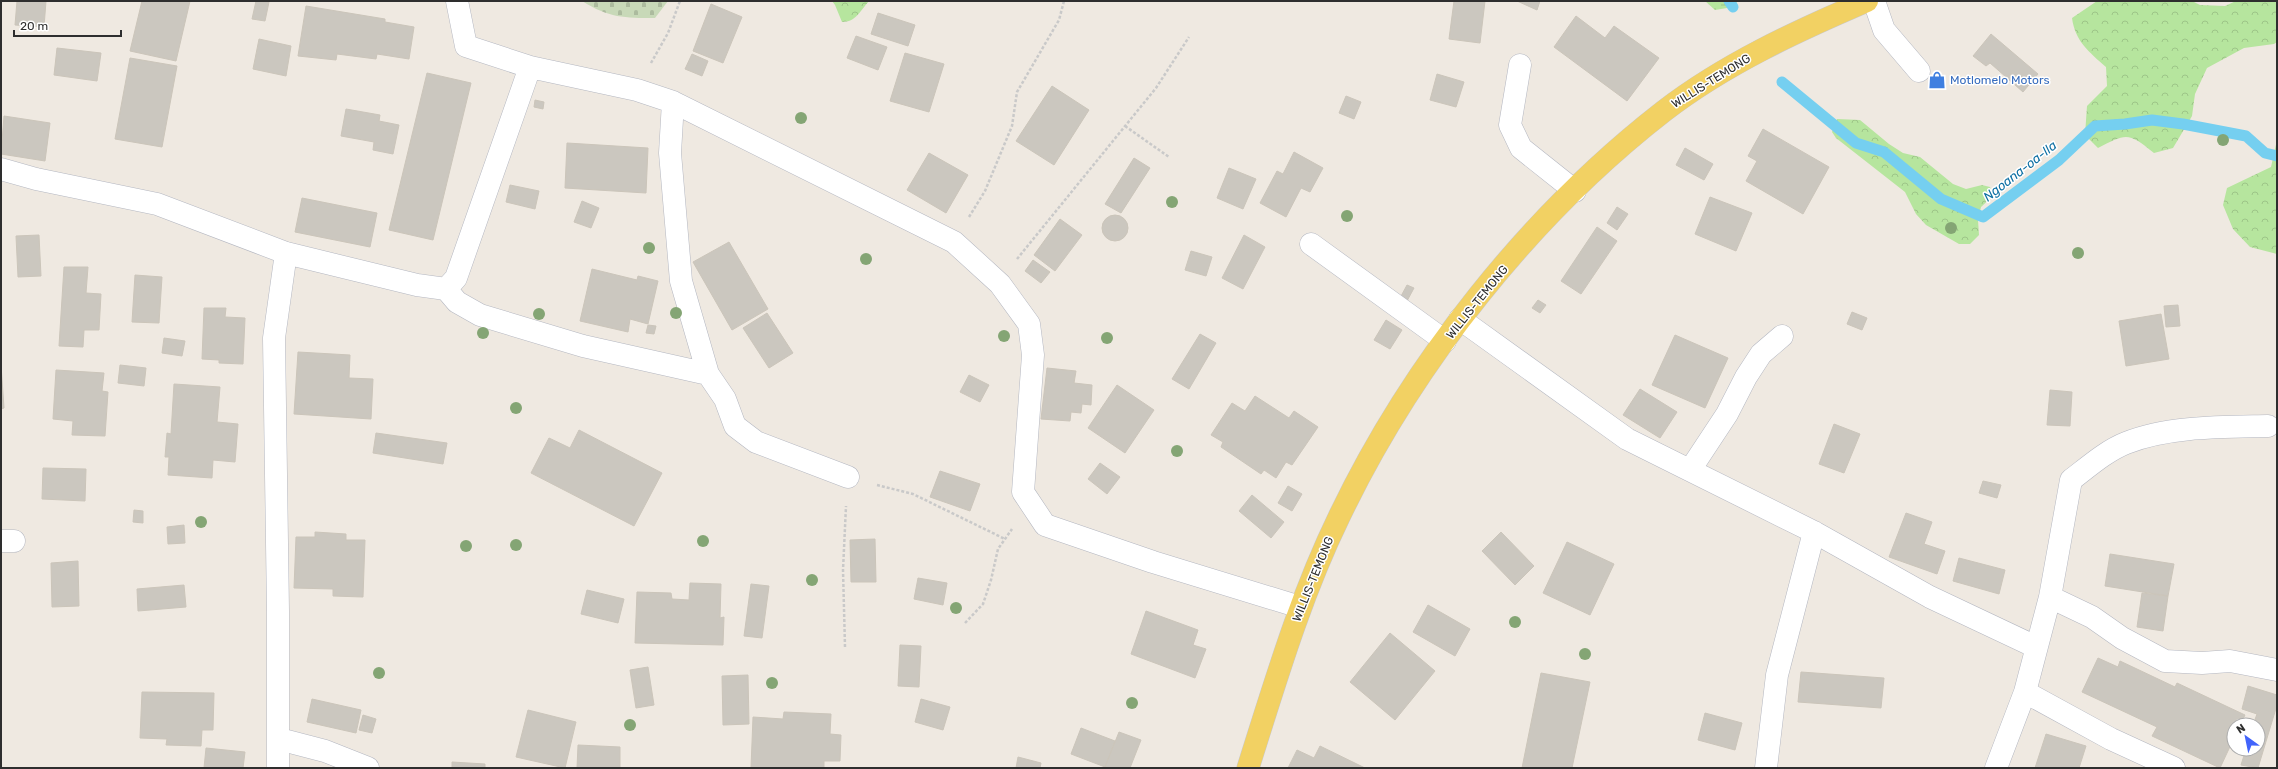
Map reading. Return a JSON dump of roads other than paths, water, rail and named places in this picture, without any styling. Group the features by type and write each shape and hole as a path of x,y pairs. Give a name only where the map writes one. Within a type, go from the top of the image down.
{"main road":[{"name":"WILLIS-TEMONG","path":"1248,768 1300,607 1339,517 1385,428 1460,319 1540,226 1601,163 1666,110 1721,72 1804,28 1867,1"}],"street":[{"path":"457,1 466,46 530,67 637,90 673,102 954,242 1000,284 1028,324 1033,355 1023,492 1046,525 1153,562 1300,607"},
{"path":"1874,1 1884,30 1919,71"},
{"path":"1520,65 1510,124 1521,148 1575,191"},
{"path":"446,289 456,278 530,67"},
{"path":"673,102 670,153 681,281 708,374 725,399 735,426 756,442 848,477"},
{"path":"1,169 36,179 157,204 286,253 417,285 446,289 457,302 480,316 583,346 708,374"},
{"path":"1311,244 1445,341"},
{"path":"278,768 279,740 274,338 286,253"},
{"path":"1460,319 1627,439 1814,532 1930,597 2036,647"},
{"path":"1690,470 1727,414 1746,376 1761,354 1782,336"},
{"path":"1996,768 2025,692 2050,597 2071,480 2100,458 2126,443 2150,435 2214,427 2268,426"},
{"path":"1766,768 1777,675 1814,532"},
{"path":"2050,597 2092,617 2122,638 2165,661 2202,663 2230,661 2277,670"},
{"path":"2025,692 2111,739 2174,768"},
{"path":"279,740 325,751 368,768"}],"waterway":[{"name":"Ngoana-oa-lla","path":"1729,1 1733,7"},
{"name":"Ngoana-oa-lla","path":"1782,82 1856,143 1884,152 1941,199 1983,217 2059,160 2095,126 2152,120 2183,124 2246,136 2265,153 2277,156"}],"place":[{"name":"Motlomelo Motors","path":"1937,80"}]}
